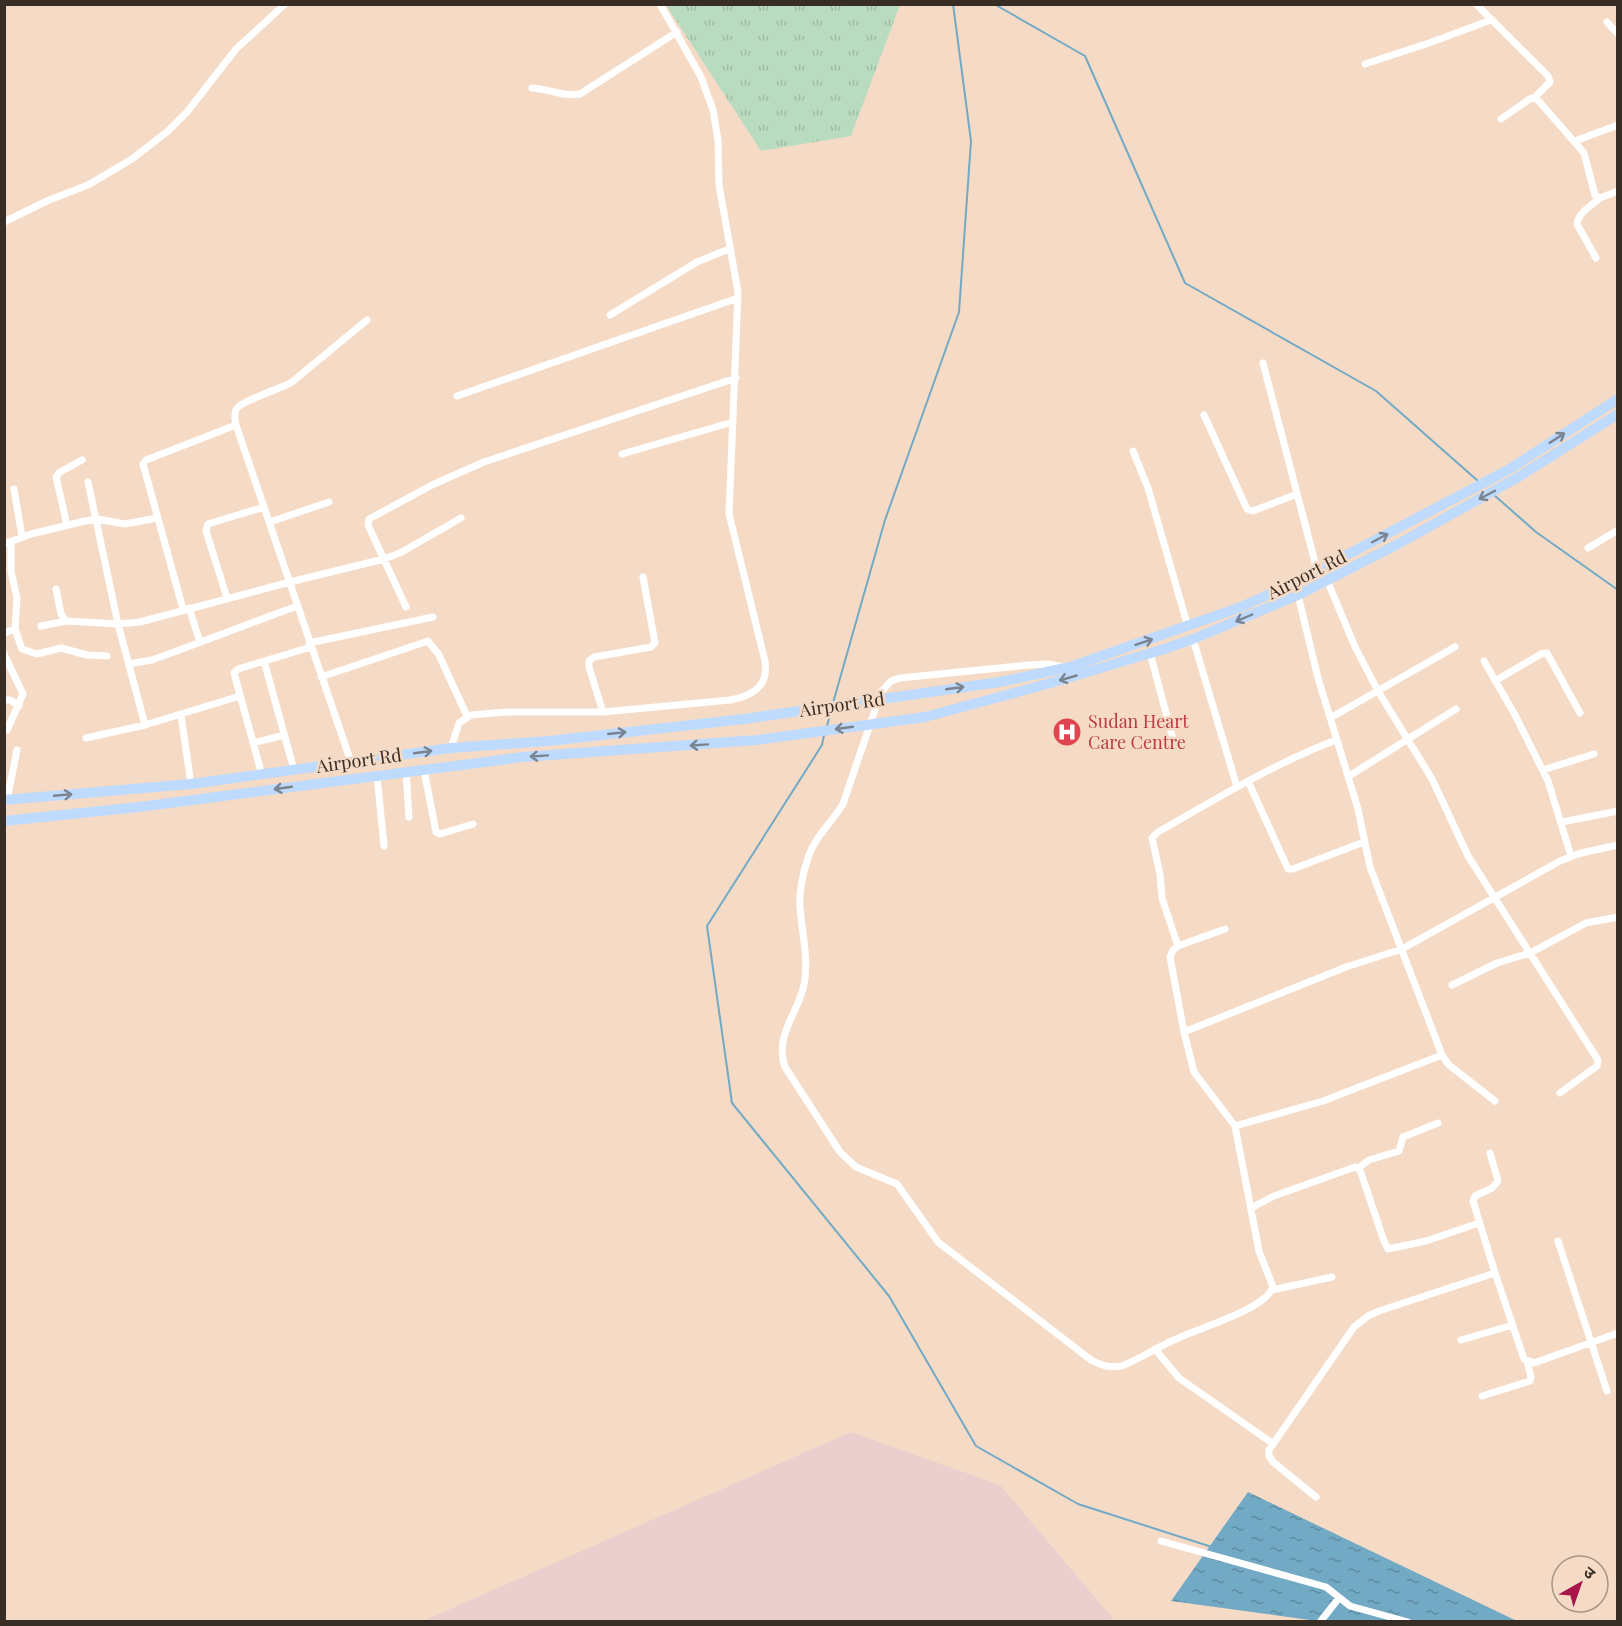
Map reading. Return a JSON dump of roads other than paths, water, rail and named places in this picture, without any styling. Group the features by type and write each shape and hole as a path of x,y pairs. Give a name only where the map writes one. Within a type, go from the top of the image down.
{"main road":[{"name":"Airport Rd","path":"6,800 191,784 451,748 549,741 744,719 1000,682 1067,668 1242,608 1317,570 1457,505 1617,399"},
{"path":"4,821 139,807 523,758 757,740 925,717 1058,681 1193,639 1298,595 1398,544 1457,505 1515,479 1617,414"}],"street":[{"path":"4,222 49,200 88,185 132,159 168,131 187,112 237,49 285,4"},
{"path":"451,748 457,726 467,716 507,712 603,712 738,699 754,693 765,680 765,661 729,514 738,298 719,186 718,140 713,110 701,76 660,4"},
{"path":"1476,4 1548,76 1550,82 1534,98 1501,119"},
{"path":"1365,64 1491,20"},
{"path":"1607,22 1617,34"},
{"path":"532,88 579,94 676,32"},
{"path":"1534,98 1540,100 1584,153 1594,193 1600,198"},
{"path":"1575,141 1617,125"},
{"path":"1596,258 1577,221 1579,216 1600,198 1617,191"},
{"path":"610,315 696,262 729,249"},
{"path":"457,396 738,298"},
{"path":"351,762 236,425 235,411 239,406 292,382 367,320"},
{"path":"1263,363 1317,570"},
{"path":"406,607 368,525 368,520 434,484 492,459 736,378"},
{"path":"1204,415 1247,509 1253,511 1297,494"},
{"path":"622,454 734,422"},
{"path":"200,642 186,609 157,518 143,463 236,425"},
{"path":"1133,451 1150,494 1188,627"},
{"path":"67,525 56,477 60,471 82,460"},
{"path":"88,482 118,624 145,725"},
{"path":"14,489 22,537"},
{"path":"270,522 329,502"},
{"path":"227,598 206,526 264,507"},
{"path":"107,656 87,655 61,648 44,654 30,653 22,649 15,629 17,598 10,571 8,543 22,537 97,519 125,524 157,518"},
{"path":"41,626 66,621 118,624 140,622 384,559 400,553 460,518"},
{"path":"1588,548 1617,530"},
{"path":"603,712 588,664 590,660 594,657 651,647 656,643 644,577"},
{"path":"1327,580 1349,634 1378,691 1431,779 1468,856 1598,1060 1597,1066 1560,1093"},
{"path":"56,589 61,614 66,621"},
{"path":"1298,595 1318,678 1358,809 1376,885 1442,1055 1449,1065 1495,1101"},
{"path":"129,664 152,660 297,606"},
{"path":"262,775 235,671 310,645 433,617"},
{"path":"4,633 15,629"},
{"path":"1193,639 1237,787"},
{"path":"321,677 428,641 439,655 467,716"},
{"path":"1330,718 1455,647"},
{"path":"1150,653 1173,739"},
{"path":"1495,681 1541,654 1547,653 1580,713"},
{"path":"4,654 23,691 23,697 7,730"},
{"path":"264,661 294,770"},
{"path":"1484,661 1515,715 1551,787 1571,856"},
{"path":"1067,668 1049,664 1029,664 900,678 886,685 881,692 843,804 833,821 814,844 807,859 800,905 806,957 804,986 782,1039 782,1058 785,1067 840,1152 856,1167 897,1184 929,1232 956,1257 1100,1365 1113,1368 1122,1366 1186,1334 1242,1312 1268,1296 1274,1284 1259,1251 1234,1126 1194,1072 1170,957 1178,946 1225,929"},
{"path":"86,738 145,725 240,696"},
{"path":"4,700 10,700 19,706"},
{"path":"1349,776 1456,709"},
{"path":"181,715 191,784"},
{"path":"253,743 284,735"},
{"path":"1178,946 1162,898 1160,868 1152,838 1158,832 1248,781 1336,740"},
{"path":"6,800 17,750"},
{"path":"1543,770 1594,754"},
{"path":"424,770 436,832 440,834 473,824"},
{"path":"406,772 409,817"},
{"path":"377,776 384,846"},
{"path":"1248,781 1288,869 1364,842"},
{"path":"1562,822 1617,812"},
{"path":"1184,1032 1346,967 1402,949 1571,856 1617,845"},
{"path":"1452,985 1497,963 1530,953 1586,923 1617,916"},
{"path":"1234,1126 1323,1101 1442,1055"},
{"path":"1251,1208 1274,1196 1352,1167 1358,1168 1369,1160 1398,1151 1402,1137 1438,1123"},
{"path":"1482,1396 1530,1381 1531,1377 1495,1273 1473,1198 1492,1188 1498,1181 1490,1153"},
{"path":"1358,1168 1388,1249 1426,1241 1479,1223"},
{"path":"1558,1241 1607,1391"},
{"path":"1316,1497 1273,1462 1269,1456 1269,1450 1360,1321 1379,1311 1495,1273"},
{"path":"1272,1290 1332,1277"},
{"path":"1461,1341 1513,1325"},
{"path":"1527,1361 1534,1363 1617,1334"},
{"path":"1155,1349 1179,1378 1272,1443"},
{"path":"1161,1541 1326,1587 1350,1606 1403,1621"},
{"path":"1320,1622 1339,1598"}],"water":[{"path":"1248,1492 1517,1621 1324,1622 1171,1601"}],"waterway":[{"path":"833,703 885,520 959,312 971,141 953,4"},
{"path":"994,4 1085,56 1185,283 1376,391 1478,481"},
{"path":"1494,495 1536,532 1618,590"},
{"path":"827,726 831,711"},
{"path":"824,735 822,745 707,926 732,1103 889,1296 976,1446 1078,1504 1212,1547"}],"place":[{"name":"Sudan Heart Care Centre","path":"1067,732"}]}
